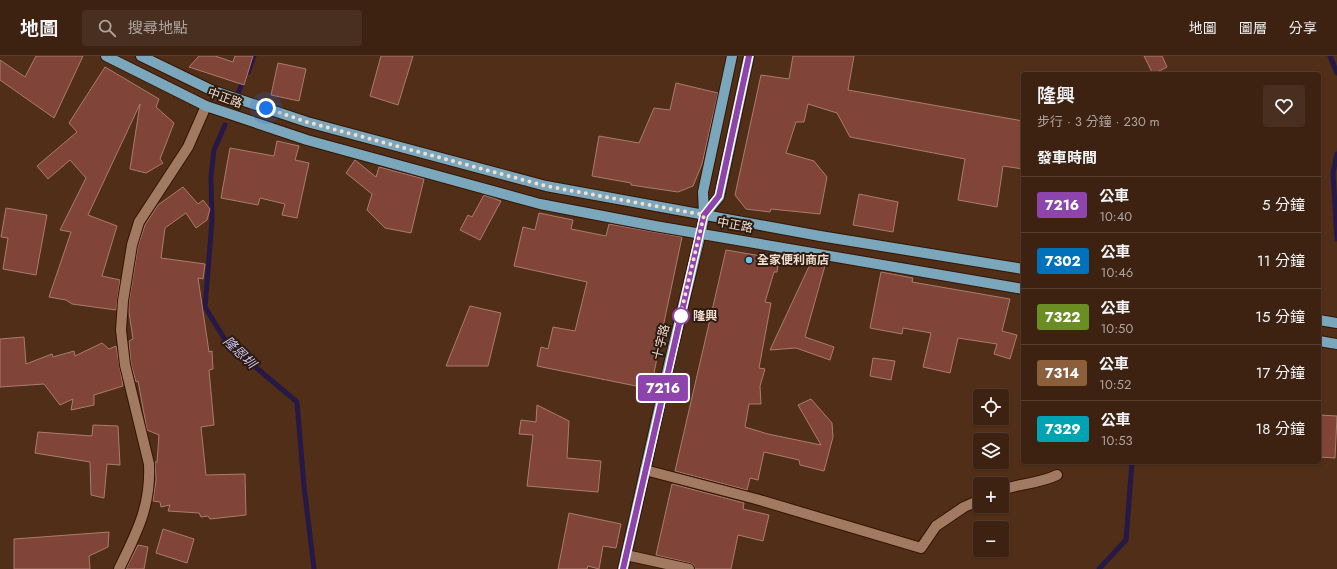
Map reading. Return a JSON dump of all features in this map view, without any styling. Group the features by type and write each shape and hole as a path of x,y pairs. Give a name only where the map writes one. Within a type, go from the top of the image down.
{"main road":[{"name":"中正路","path":"106,56 206,106 307,140 540,204 1021,289"},
{"name":"中正路","path":"141,56 211,90 307,122 546,186 704,215 1021,269"},
{"name":"十字路","path":"623,569 701,232 704,215 703,192 732,56"},
{"name":"十字路","path":"704,215 719,196 749,56"},
{"path":"206,106 211,90"},
{"path":"1321,320 1337,323"},
{"path":"1321,341 1337,344"}],"street":[{"path":"119,569 142,522 150,480 149,464 125,365 122,342 122,308 132,245 135,233 145,211 188,147 206,106"},
{"path":"645,470 756,499 920,548 936,526 964,507 973,503"},
{"path":"1009,487 1044,481 1057,475"},
{"path":"626,555 689,569"}],"building":[{"path":"36,56 83,56 54,118 0,80 0,60 25,77"},
{"path":"199,56 215,56 233,62 235,56 253,56 244,85 189,67"},
{"path":"381,56 413,56 398,105 370,96"},
{"path":"793,56 854,56 848,90 1021,121 1021,169 1003,166 997,207 958,200 965,159 850,137 837,113 808,104 804,122 796,122 786,153 814,161 827,177 820,214 771,209 770,212 746,209 735,195 761,75 789,79"},
{"path":"1144,56 1162,56 1167,67 1157,72 1152,72"},
{"path":"278,63 306,69 299,101 271,95"},
{"path":"105,67 159,99 156,107 174,123 160,159 163,163 146,173 130,169 140,104 88,215 117,226 102,276 120,280 116,310 72,304 66,300 49,297 71,232 60,230 86,178 70,160 48,179 37,166 77,132 69,123"},
{"path":"676,83 718,93 702,164 693,186 678,192 631,185 631,183 592,176 599,136 639,143 654,108 670,110"},
{"path":"277,141 299,146 295,160 309,163 297,218 282,215 285,204 260,198 258,205 221,198 230,148 274,156"},
{"path":"355,160 376,177 379,167 424,179 411,233 385,228 367,210 372,194 346,173"},
{"path":"183,187 198,204 203,200 210,209 207,220 196,228 186,213 165,228 161,258 205,264 203,279 198,278 209,352 212,351 213,369 209,370 214,425 201,427 206,475 245,474 246,515 210,519 208,516 201,517 199,513 168,511 170,505 161,507 160,502 153,501 156,480 155,462 157,462 159,435 147,430 138,381 136,382 131,364 129,341 133,339 129,302 138,246 145,225 158,205"},
{"path":"859,194 898,202 893,232 853,225"},
{"path":"484,195 501,201 480,240 460,230 468,215 472,217"},
{"path":"6,208 47,215 36,275 3,269 8,238 1,237"},
{"path":"539,213 573,220 571,229 606,236 609,224 682,237 651,389 537,366 541,347 548,349 553,327 575,331 587,282 514,266 523,227 535,230"},
{"path":"726,250 779,259 777,272 774,272 765,302 771,303 759,368 765,369 760,386 761,404 749,404 745,427 768,434 821,445 798,405 811,399 832,423 833,437 824,471 800,465 799,460 764,452 758,480 750,478 747,490 675,471"},
{"path":"812,260 826,262 805,337 834,347 830,360 796,348 770,350"},
{"path":"881,272 913,278 912,282 1010,299 1002,331 1017,335 1010,359 994,354 997,344 958,338 950,373 923,367 931,333 903,328 902,334 870,328"},
{"path":"470,306 501,313 488,366 446,366"},
{"path":"24,337 26,364 52,354 53,357 74,351 75,356 102,343 109,349 116,346 123,386 94,395 94,405 71,410 73,399 60,405 44,384 0,387 0,339"},
{"path":"873,358 895,361 891,380 870,376"},
{"path":"537,405 569,421 567,458 601,461 598,492 527,486 533,435 519,434 521,420 536,422"},
{"path":"1321,415 1337,416 1335,458 1321,457"},
{"path":"93,425 118,426 120,465 107,464 104,498 91,495 90,462 35,453 38,432 92,436"},
{"path":"672,484 744,503 743,509 769,515 763,541 738,535 731,569 695,569 694,565 690,563 656,555"},
{"path":"569,513 621,524 616,548 603,546 599,569 588,566 587,569 558,569"},
{"path":"163,529 194,539 187,563 156,553"},
{"path":"109,532 108,547 89,556 90,569 14,569 14,539"},
{"path":"138,545 148,547 144,569 126,569"}],"waterway":[{"name":"隆恩圳","path":"248,72 254,56"},
{"path":"1330,56 1337,73"},
{"name":"隆恩圳","path":"239,91 244,79"},
{"name":"隆恩圳","path":"225,125 214,150 211,176 212,221 205,307 227,343 297,402 304,486 314,569"},
{"path":"1337,154 1333,173 1337,239"},
{"path":"1099,569 1126,540 1132,464"}],"bus line":[{"name":"7216","path":"623,569 704,215 719,196 749,56"}],"place":[{"name":"全家便利商店","path":"749,260"},
{"name":"隆興","path":"681,316"}],"route":[{"path":"266,108 307,122 546,186 704,215 680,317 681,316"}]}
